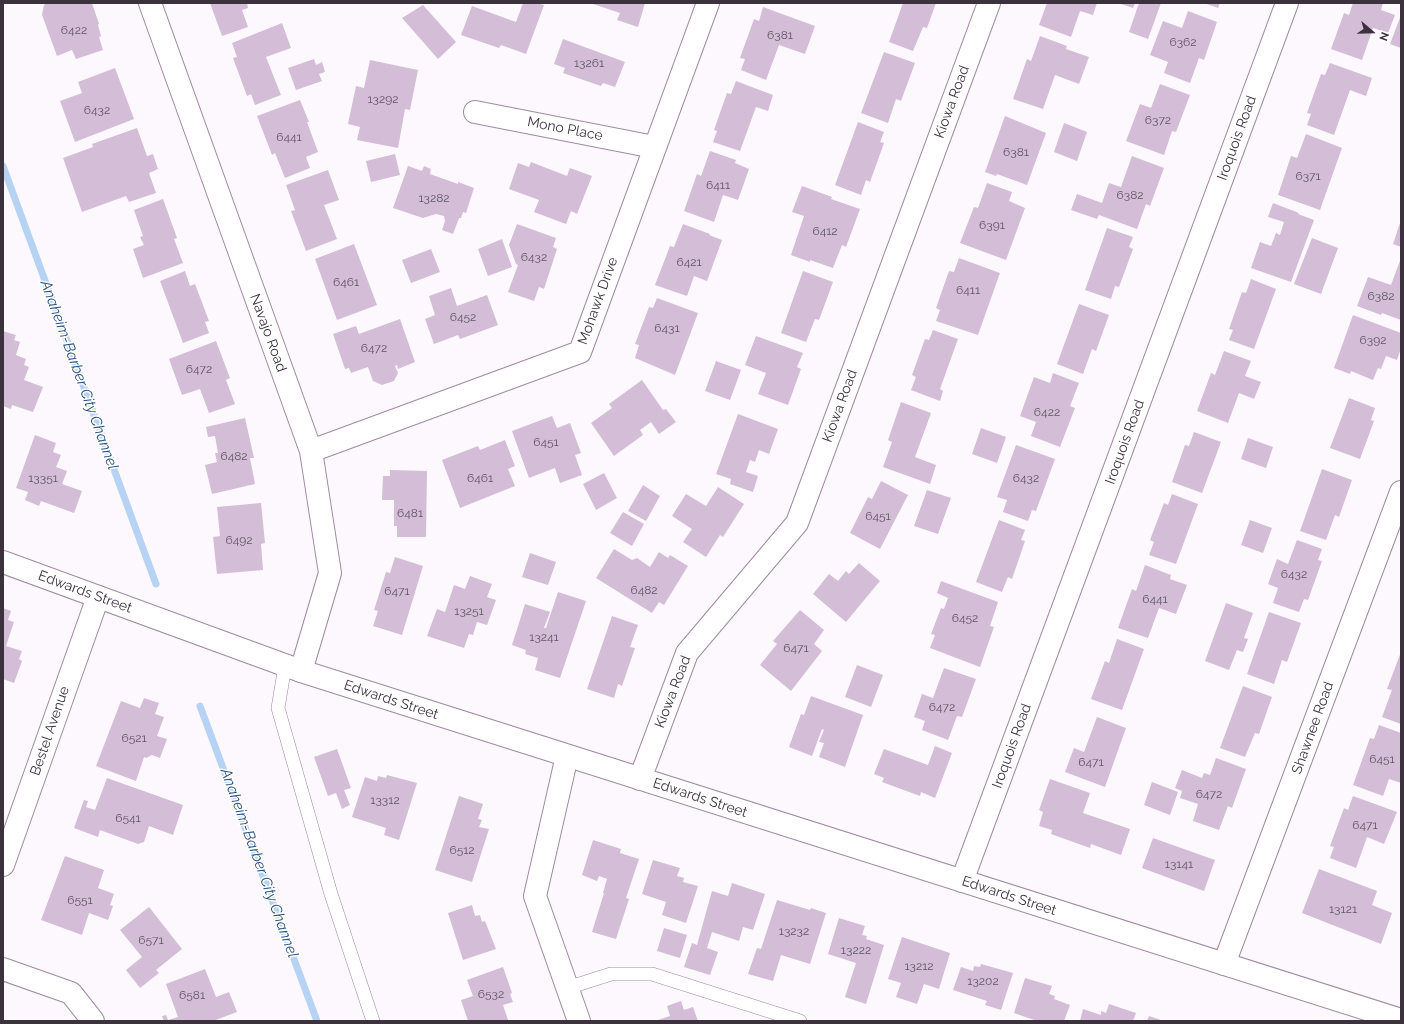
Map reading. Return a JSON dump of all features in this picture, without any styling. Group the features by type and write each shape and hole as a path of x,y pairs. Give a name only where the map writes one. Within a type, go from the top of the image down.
{"street":[{"name":"Navajo Road","path":"150,3 311,451 330,572 293,668"},
{"name":"Mohawk Drive","path":"311,451 580,352 708,3"},
{"name":"Kiowa Road","path":"640,779 687,653 797,523 989,3"},
{"name":"Iroquois Road","path":"962,881 1287,3"},
{"name":"Mono Place","path":"475,112 654,147"},
{"name":"Shawnee Road","path":"1224,964 1401,492"},
{"name":"Edwards Street","path":"3,562 293,668 1401,1020"},
{"name":"Bestel Avenue","path":"3,865 98,596"},
{"path":"567,756 534,896 579,1021"},
{"path":"3,969 71,993 93,1021"}],"lane":[{"path":"293,668 278,708 331,894 373,1021"},
{"path":"567,988 611,974 652,974 800,1021"}],"building":[{"path":"46,3 92,3 99,24 101,36 99,37 103,50 76,59 72,50 57,56 42,15 44,5"},
{"path":"210,3 247,3 248,8 242,10 248,27 222,36"},
{"path":"523,3 537,3 544,5 526,54 501,45 499,48 461,35 472,6 516,22"},
{"path":"590,3 645,3 638,27 617,20 620,13"},
{"path":"903,3 936,3 927,28 923,27 913,51 889,42"},
{"path":"1047,3 1097,3 1093,15 1080,11 1071,37 1039,25"},
{"path":"1118,3 1135,3 1133,8"},
{"path":"1139,3 1161,3 1148,39 1129,32"},
{"path":"1204,3 1220,3 1218,8"},
{"path":"1353,3 1383,3 1381,10 1395,15 1388,33 1373,28 1362,60 1331,49 1344,13 1349,15"},
{"path":"423,5 456,42 438,59 402,18"},
{"path":"763,7 815,26 805,54 779,45 766,80 741,70 745,59 740,58 754,19 759,21"},
{"path":"1188,11 1217,22 1204,60 1199,58 1190,83 1164,73 1168,62 1150,55 1163,21 1182,28"},
{"path":"1401,15 1401,48 1390,44"},
{"path":"282,23 291,48 266,57 281,95 255,105 251,94 247,96 233,58 237,57 232,43"},
{"path":"1040,36 1067,46 1066,49 1089,57 1079,84 1055,75 1043,109 1013,99 1027,59 1031,61"},
{"path":"563,39 625,62 615,87 603,83 601,86 563,73 565,68 554,64"},
{"path":"884,52 915,63 901,101 896,99 888,123 861,113"},
{"path":"314,59 316,65 322,62 325,72 319,74 322,81 296,90 288,68"},
{"path":"370,60 418,70 410,110 405,109 398,148 357,140 360,127 348,124 356,86 364,88"},
{"path":"1330,63 1372,78 1366,96 1350,90 1334,135 1307,125 1311,114 1307,113 1321,74 1325,75"},
{"path":"115,68 134,119 75,142 60,101 82,93 78,82"},
{"path":"736,81 773,95 768,111 756,107 740,151 713,142 717,131 714,130 727,93 731,94"},
{"path":"1160,84 1190,95 1176,132 1172,131 1164,155 1126,141 1140,104 1151,108"},
{"path":"300,100 309,122 307,122 318,152 306,157 310,168 285,178 275,153 272,155 257,116"},
{"path":"1005,116 1046,133 1027,185 997,174 996,176 985,172"},
{"path":"858,122 884,132 880,142 884,143 870,182 866,180 861,195 835,185"},
{"path":"1064,123 1087,132 1077,161 1054,152"},
{"path":"137,128 147,156 153,154 158,169 149,173 156,193 129,202 126,196 82,212 63,158 93,147 92,144"},
{"path":"1306,134 1342,148 1320,210 1278,195 1291,156 1297,158"},
{"path":"710,151 736,160 735,163 749,169 738,200 723,195 714,222 684,211 697,174 701,176"},
{"path":"395,154 400,175 371,182 366,161"},
{"path":"1132,156 1164,168 1150,206 1146,204 1137,229 1099,215 1097,219 1071,210 1077,194 1102,203 1109,183 1121,187"},
{"path":"531,162 567,176 570,168 592,176 577,214 571,211 566,224 534,212 539,200 509,189 518,163 529,167"},
{"path":"408,166 422,171 424,166 431,169 430,174 474,188 466,213 463,212 461,218 459,218 453,234 442,230 445,221 444,216 436,214 423,218 393,208"},
{"path":"328,170 339,200 324,205 337,239 306,251 291,211 295,210 286,185"},
{"path":"987,183 1012,192 1009,201 1025,208 1006,260 960,243 974,207 978,208"},
{"path":"802,186 832,197 831,199 860,209 846,247 842,245 833,268 791,255 804,216 792,212"},
{"path":"163,199 177,238 174,239 183,263 143,278 133,249 144,245 140,237 143,236 134,210"},
{"path":"1273,203 1314,220 1291,282 1251,268 1260,242 1271,246 1276,233 1280,235 1284,222 1268,217"},
{"path":"1401,220 1401,247 1393,244"},
{"path":"517,224 556,238 553,247 557,249 544,289 539,287 534,301 508,292 518,265 516,264 509,245"},
{"path":"683,224 722,240 707,281 694,276 687,296 655,285 670,246 674,247"},
{"path":"1107,228 1133,237 1129,247 1133,249 1119,287 1115,286 1111,299 1085,290"},
{"path":"1312,238 1338,248 1321,294 1294,284"},
{"path":"502,239 512,267 488,276 478,249"},
{"path":"354,244 377,305 337,320 315,259"},
{"path":"431,249 440,272 411,283 402,260"},
{"path":"959,258 1000,273 978,335 936,321 940,310 936,308 949,271 954,272"},
{"path":"1401,258 1401,320 1382,313 1381,315 1357,306 1368,277 1391,285"},
{"path":"185,271 190,286 195,284 209,321 205,322 209,333 183,343 160,281"},
{"path":"803,271 833,282 819,320 815,319 806,342 781,333"},
{"path":"1251,279 1276,289 1254,349 1229,340 1233,330 1229,329 1242,292 1246,293"},
{"path":"451,288 457,306 487,295 498,325 460,339 458,335 434,344 425,319 435,315 429,296"},
{"path":"657,298 698,313 675,375 635,358 639,345 635,344 649,307 653,308"},
{"path":"1079,304 1109,315 1096,351 1092,349 1083,374 1057,364"},
{"path":"1353,315 1401,333 1401,348 1397,360 1386,356 1381,369 1378,368 1373,380 1351,371 1350,374 1334,368"},
{"path":"400,319 415,362 398,369 397,365 395,366 398,373 394,381 382,385 373,381 368,367 351,373 349,368 345,369 333,334 356,326 359,334"},
{"path":"933,330 958,339 940,389 943,391 940,401 911,390 916,377 912,375 925,339 929,340"},
{"path":"3,331 16,335 14,340 20,342 16,355 26,359 24,365 29,367 24,380 43,387 33,412 12,405 11,409 3,406"},
{"path":"756,336 803,353 797,367 801,369 788,405 758,394 766,373 745,365"},
{"path":"216,341 230,378 226,380 235,404 209,413 200,389 182,395 169,359"},
{"path":"1224,351 1251,361 1245,376 1261,382 1254,399 1239,393 1228,423 1197,411 1211,373 1215,375"},
{"path":"716,361 741,370 730,400 705,391"},
{"path":"1053,373 1079,383 1070,406 1075,408 1060,447 1031,436 1036,422 1020,416 1034,377 1050,383"},
{"path":"642,380 663,410 666,409 676,422 659,434 651,422 640,430 643,435 614,456 591,423 612,408 609,404"},
{"path":"1349,398 1375,408 1371,420 1374,421 1360,459 1330,448"},
{"path":"901,402 931,413 915,457 936,465 930,484 883,467 892,442 888,440"},
{"path":"738,414 778,429 769,454 759,450 755,462 750,460 746,472 758,476 753,492 730,484 731,479 716,474"},
{"path":"552,416 557,428 570,423 581,453 575,455 582,475 560,483 555,468 529,478 512,431"},
{"path":"245,418 254,458 250,458 255,484 212,494 205,465 217,462 215,453 218,453 215,436 208,437 206,427"},
{"path":"981,428 1006,437 997,463 972,454"},
{"path":"1194,432 1221,442 1202,493 1172,482 1185,445 1189,446"},
{"path":"35,435 56,443 53,452 61,455 56,467 67,471 62,484 82,491 74,513 41,501 39,506 25,500 28,492 16,488"},
{"path":"1248,438 1273,447 1266,468 1241,459"},
{"path":"505,440 515,466 508,469 515,486 460,508 442,460 478,446 480,450"},
{"path":"1016,445 1055,459 1036,511 1032,510 1028,521 1003,512 1007,500 997,497"},
{"path":"1322,469 1352,480 1339,517 1335,515 1326,540 1300,531"},
{"path":"390,470 427,471 426,537 397,537 397,526 394,526 394,500 382,500 383,476 390,476"},
{"path":"604,473 617,498 596,510 583,484"},
{"path":"881,481 908,495 880,549 850,533 868,497 872,499"},
{"path":"643,485 660,496 646,521 628,511"},
{"path":"718,487 744,504 723,537 720,535 706,557 683,542 692,529 672,516 686,494 706,506"},
{"path":"927,490 951,498 938,534 914,526"},
{"path":"1172,494 1198,504 1176,564 1149,555 1154,542 1150,540 1164,503 1168,505"},
{"path":"261,503 265,543 261,544 263,570 217,574 213,537 220,536 217,507"},
{"path":"623,512 644,524 632,546 610,533"},
{"path":"999,520 1025,530 1021,540 1025,541 1012,579 1008,577 1002,592 976,582"},
{"path":"1250,520 1272,528 1263,553 1241,545"},
{"path":"1297,540 1322,549 1318,560 1322,561 1308,600 1304,599 1299,612 1273,603 1278,588 1268,584 1277,559 1288,564"},
{"path":"614,549 632,560 637,558 650,567 659,552 668,558 670,555 688,566 664,605 659,602 652,613 596,578"},
{"path":"530,553 556,562 548,585 522,577"},
{"path":"395,557 423,566 402,635 373,626 378,611 374,610 386,572 390,573"},
{"path":"859,563 880,581 846,622 813,594 829,574 838,581 846,571 849,574"},
{"path":"1145,565 1171,575 1170,579 1187,585 1176,614 1159,608 1148,638 1118,628 1132,589 1136,591"},
{"path":"470,576 492,584 487,597 496,600 487,625 477,622 473,635 469,634 464,648 427,636 437,609 445,612 454,585 465,589"},
{"path":"941,581 998,602 990,626 994,627 980,667 930,648 935,635 931,634 941,608 944,609 948,598 937,593"},
{"path":"558,592 586,601 560,678 535,670 538,658 525,654 526,650 512,645 525,604 550,612 544,628 546,628"},
{"path":"1226,603 1253,613 1244,638 1248,639 1243,652 1237,650 1229,670 1205,661"},
{"path":"3,608 11,611 8,620 14,622 6,646 22,651 19,659 22,661 14,683 3,679"},
{"path":"800,610 824,630 814,644 822,651 791,691 760,665 777,644 773,641"},
{"path":"1269,612 1301,623 1287,662 1282,660 1274,684 1247,674"},
{"path":"612,616 638,625 630,647 635,648 622,686 618,684 614,698 587,689"},
{"path":"1117,639 1144,649 1122,710 1091,699 1105,661 1109,663"},
{"path":"1401,652 1401,724 1382,717 1392,690 1387,689"},
{"path":"857,665 883,675 871,707 845,697"},
{"path":"944,668 976,679 962,717 957,716 948,740 922,730 925,721 914,717 922,694 933,698"},
{"path":"1243,686 1272,697 1259,734 1255,733 1245,757 1220,748"},
{"path":"811,696 863,715 845,767 819,757 824,743 819,742 824,730 822,729 812,756 789,747 801,714 804,715"},
{"path":"144,698 159,703 155,714 164,717 157,736 167,739 160,758 152,755 146,758 144,757 136,781 96,766 121,701 140,708"},
{"path":"1097,717 1126,728 1105,787 1065,772 1074,748 1084,752"},
{"path":"1379,725 1401,733 1401,783 1389,779 1383,796 1353,785 1370,738 1374,739"},
{"path":"935,746 952,753 935,798 921,792 920,796 882,782 884,778 874,774 884,749 928,765"},
{"path":"337,749 351,788 344,790 350,805 342,809 336,793 328,796 314,757"},
{"path":"1216,758 1246,769 1232,808 1228,806 1219,830 1193,821 1198,804 1180,798 1182,791 1175,788 1182,770 1202,778 1204,773 1210,775"},
{"path":"387,775 417,783 399,840 384,835 386,828 352,817 365,777 377,781 378,776 386,778"},
{"path":"107,778 183,805 173,835 149,826 144,842 138,844 100,830 98,837 74,828 84,800 88,801 86,807 95,810"},
{"path":"1050,779 1090,793 1083,813 1130,829 1121,855 1091,844 1090,848 1051,834 1052,830 1039,826 1043,812 1039,810"},
{"path":"1152,782 1178,792 1170,815 1144,805"},
{"path":"459,796 483,804 478,819 482,820 479,827 489,829 472,882 435,870"},
{"path":"1353,796 1397,812 1384,844 1367,837 1356,868 1330,858 1334,847 1330,846 1344,808 1348,810"},
{"path":"1153,838 1215,860 1204,891 1142,868"},
{"path":"593,840 621,849 620,853 639,859 626,898 629,899 616,939 592,932 607,879 599,876 597,881 582,875"},
{"path":"65,856 104,870 98,888 114,894 110,905 113,906 108,920 89,913 82,935 41,920"},
{"path":"653,860 680,868 677,876 684,878 683,882 698,886 686,923 662,915 666,902 642,894"},
{"path":"1319,869 1377,891 1372,905 1392,913 1381,944 1302,913"},
{"path":"732,883 765,894 753,930 743,927 739,941 712,932 707,948 718,952 710,975 684,967 692,943 697,945 712,891 728,896"},
{"path":"777,900 810,910 811,908 826,913 810,964 781,955 773,981 748,974 757,948 761,949"},
{"path":"472,905 475,916 480,915 482,922 485,921 496,949 463,960 448,913"},
{"path":"149,907 182,949 156,970 159,973 140,988 126,970 142,957 120,930"},
{"path":"839,918 865,926 862,935 867,936 866,939 884,945 866,1004 845,997 856,963 828,954"},
{"path":"664,928 687,935 680,958 657,951"},
{"path":"902,937 950,953 939,989 924,984 917,1004 896,997 901,983 888,979"},
{"path":"981,964 1013,973 1001,1010 985,1005 987,1001 953,990 961,967 973,971 974,966 980,967"},
{"path":"503,967 512,993 510,994 513,1002 503,1005 508,1020 468,1021 461,1000 473,996 467,980"},
{"path":"205,969 216,997 229,992 237,1012 213,1021 164,1021 162,1016 166,1015 168,1020 178,1017 166,984"},
{"path":"1025,978 1052,986 1049,994 1055,996 1054,999 1070,1005 1064,1021 1037,1021 1014,1013"},
{"path":"681,1001 684,1010 693,1007 698,1021 655,1021 670,1016 667,1006"},
{"path":"1109,1004 1136,1013 1133,1021 1080,1021 1083,1009 1101,1015 1101,1011 1106,1013"},
{"path":"1149,1016 1164,1021 1147,1021"}],"waterway":[{"name":"Anaheim-Barber City Channel","path":"3,166 156,584"},
{"name":"Anaheim-Barber City Channel","path":"200,706 317,1021"}]}
